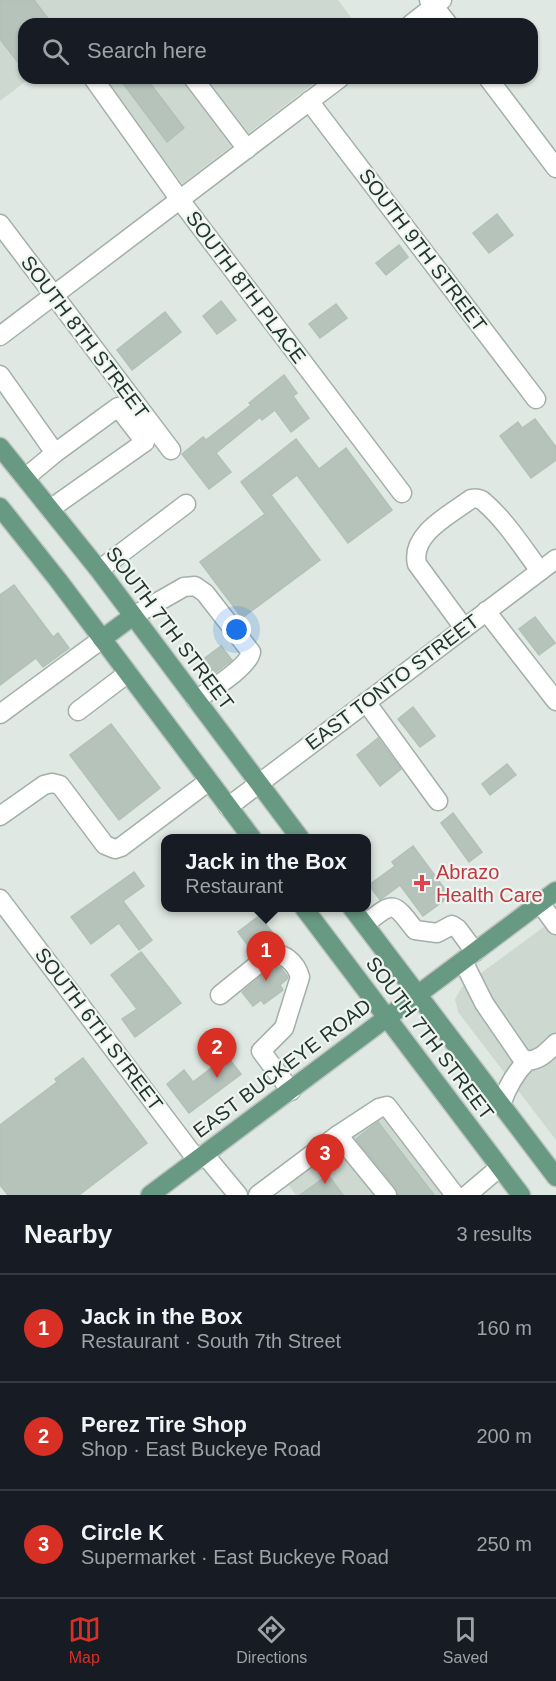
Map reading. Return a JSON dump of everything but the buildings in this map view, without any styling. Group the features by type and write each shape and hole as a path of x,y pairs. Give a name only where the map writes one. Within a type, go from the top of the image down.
{"main road":[{"name":"SOUTH 7TH STREET","path":"0,447 99,570 297,834"},
{"path":"0,507 249,834"},
{"path":"102,639 133,616"},
{"name":"EAST BUCKEYE ROAD","path":"150,1195 556,891"},
{"name":"SOUTH 7TH STREET","path":"307,912 521,1195"},
{"name":"SOUTH 7TH STREET","path":"355,912 556,1177"}],"street":[{"path":"418,18 435,2 444,18"},
{"name":"SOUTH 8TH PLACE","path":"97,84 180,200 402,493"},
{"path":"198,84 247,149"},
{"path":"0,336 332,84"},
{"path":"493,84 556,168"},
{"name":"SOUTH 9TH STREET","path":"309,101 536,399"},
{"name":"SOUTH 8TH STREET","path":"0,224 171,450"},
{"path":"0,375 55,453"},
{"path":"25,478 118,407 146,442 50,509"},
{"path":"464,628 417,564 415,555 417,546 428,531 471,499 476,498 483,501 511,532 540,571"},
{"path":"99,570 186,504"},
{"name":"EAST TONTO STREET","path":"228,807 556,559"},
{"path":"133,616 184,587 195,586 205,593 251,652 250,659 196,700"},
{"path":"486,611 556,701"},
{"path":"0,714 102,639"},
{"path":"78,711 128,673"},
{"path":"366,702 438,801"},
{"path":"0,816 44,785 52,783 60,785 105,844 115,849 122,847 209,782"},
{"name":"SOUTH 6TH STREET","path":"0,898 201,1157 238,1195"},
{"path":"540,903 556,925"},
{"path":"365,924 388,907 394,907 399,909 415,930 437,933 452,925 458,929 484,1003 521,1057 527,1061 535,1060 556,1043"},
{"path":"220,995 268,956 275,953 286,957 298,970 300,977 284,1028 261,1052 291,1091"},
{"path":"501,1105 512,1079 527,1061"},
{"path":"258,1195 338,1135 380,1108 387,1106 455,1195"},
{"path":"338,1135 387,1195"},
{"path":"467,1195 500,1167"}],"shaded area":[{"path":"0,0 338,0 352,18 18,18 18,84 22,84 0,101"},
{"path":"107,84 313,84 182,184"},
{"path":"556,918 556,1140 458,1012 455,999 462,987"},
{"path":"397,1102 464,1192 461,1195 296,1195 288,1184"}],"place":[{"name":"Abrazo Health Care","path":"422,883"},
{"name":"Jack in the Box","path":"266,981"},
{"name":"Perez Tire Shop","path":"217,1078"},
{"name":"Circle K","path":"325,1184"}]}
